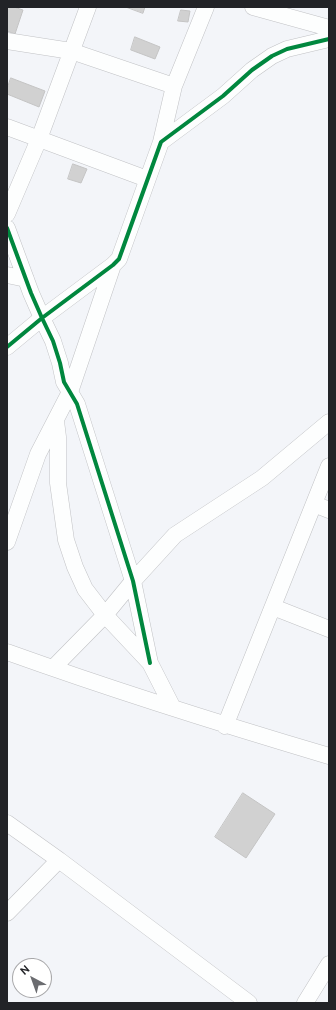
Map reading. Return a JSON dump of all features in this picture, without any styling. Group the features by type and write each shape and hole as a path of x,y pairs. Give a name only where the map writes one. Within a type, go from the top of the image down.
{"street":[{"path":"7,214 39,139 88,7"},
{"path":"7,347 119,259 161,142 174,86 206,7"},
{"path":"253,7 329,28"},
{"path":"161,142 224,96 252,70 272,56 287,49 329,39"},
{"path":"7,41 71,51 174,86"},
{"path":"7,127 147,179"},
{"path":"7,228 26,280 53,341 64,382 77,404 133,581 150,663 173,708"},
{"path":"7,542 38,454 70,392 113,265"},
{"path":"7,275 26,280"},
{"path":"56,421 58,437 58,483 66,540 75,568 85,590 105,615 150,663"},
{"path":"53,668 105,615 133,581 175,535 262,478 329,422"},
{"path":"225,726 329,466"},
{"path":"314,504 329,510"},
{"path":"273,607 329,629"},
{"path":"7,652 225,726 329,756"},
{"path":"7,823 59,860 249,1003"},
{"path":"7,913 59,860"},
{"path":"305,1003 325,978 329,964"}],"building":[{"path":"7,7 14,7 23,10 15,34 7,31"},
{"path":"126,7 145,7 143,13"},
{"path":"181,10 190,11 188,22 178,21"},
{"path":"135,37 160,47 155,59 131,50"},
{"path":"11,78 45,91 39,107 7,94 7,89"},
{"path":"73,164 87,169 81,183 68,179"},
{"path":"243,793 275,814 246,858 215,837"}],"cycle path":[{"path":"7,347 119,259 161,142 223,96 252,70 272,56 287,49 329,39"},
{"path":"7,228 31,293 53,341 64,382 77,404 133,581 150,663"}]}
